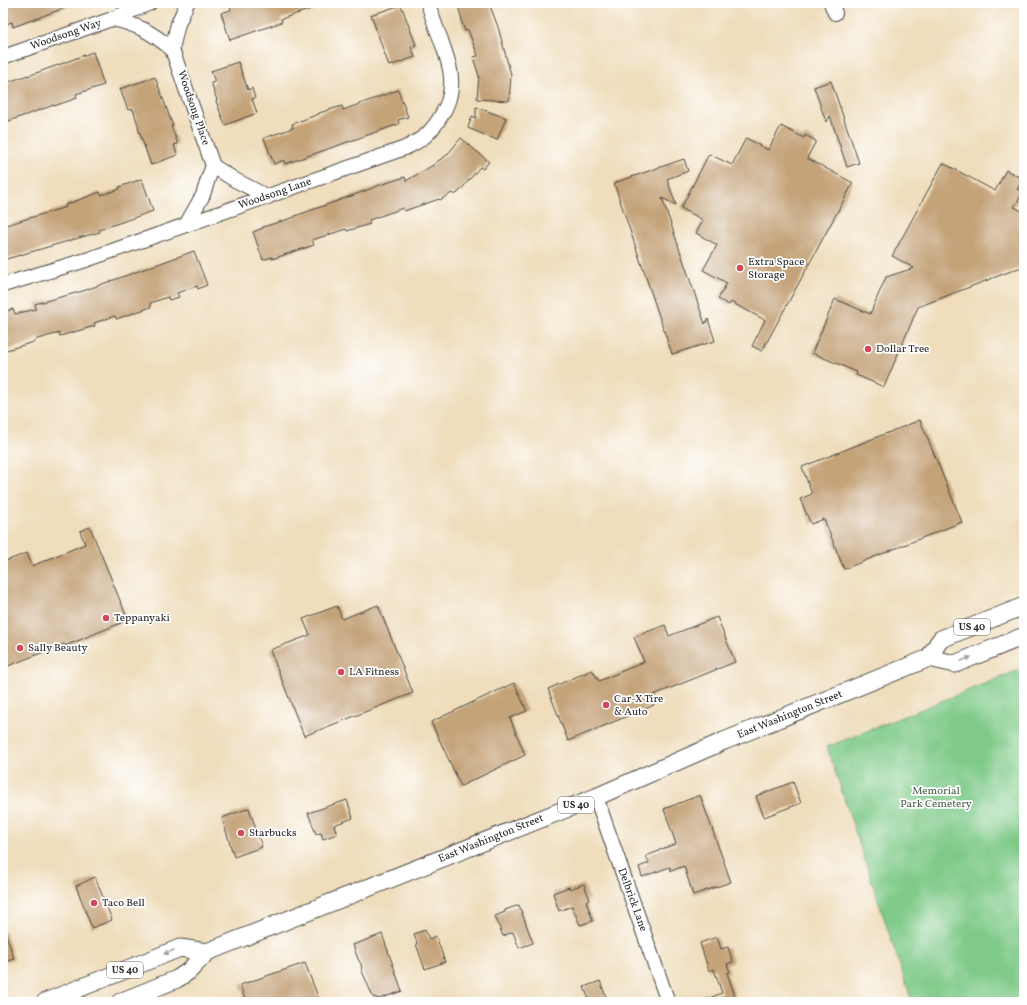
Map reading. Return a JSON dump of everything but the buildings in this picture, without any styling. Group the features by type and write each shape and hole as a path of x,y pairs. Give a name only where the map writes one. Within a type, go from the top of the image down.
{"main road":[{"name":"US 40","path":"1024,606 941,639 929,658 954,664 1024,636"},
{"name":"East Washington Street","path":"120,1002 176,979 189,971 207,952 596,798 724,741 929,658"},
{"name":"US 40","path":"45,1002 180,948 207,952"}],"street":[{"name":"Woodsong Way","path":"3,57 112,19 150,3"},
{"path":"112,19 129,23 146,30 172,49 178,24 188,3"},
{"name":"Woodsong Lane","path":"3,285 86,260 268,197 405,148 424,138 431,131 445,110 451,79 447,57 428,3"},
{"name":"Woodsong Place","path":"172,49 213,166"},
{"path":"186,225 203,195 208,176 213,166 234,180 268,197"},
{"name":"Delbrick Lane","path":"596,798 668,1002"}],"green space":[{"name":"Memorial Park Cemetery","path":"1024,668 1024,1002 912,1002 827,747"}],"place":[{"name":"Extra Space Storage","path":"740,268"},
{"name":"Dollar Tree","path":"868,349"},
{"name":"Teppanyaki","path":"106,618"},
{"name":"Sally Beauty","path":"20,648"},
{"name":"LA Fitness","path":"341,672"},
{"name":"Car-X Tire & Auto","path":"606,705"},
{"name":"Starbucks","path":"241,833"},
{"name":"Taco Bell","path":"94,903"}]}
